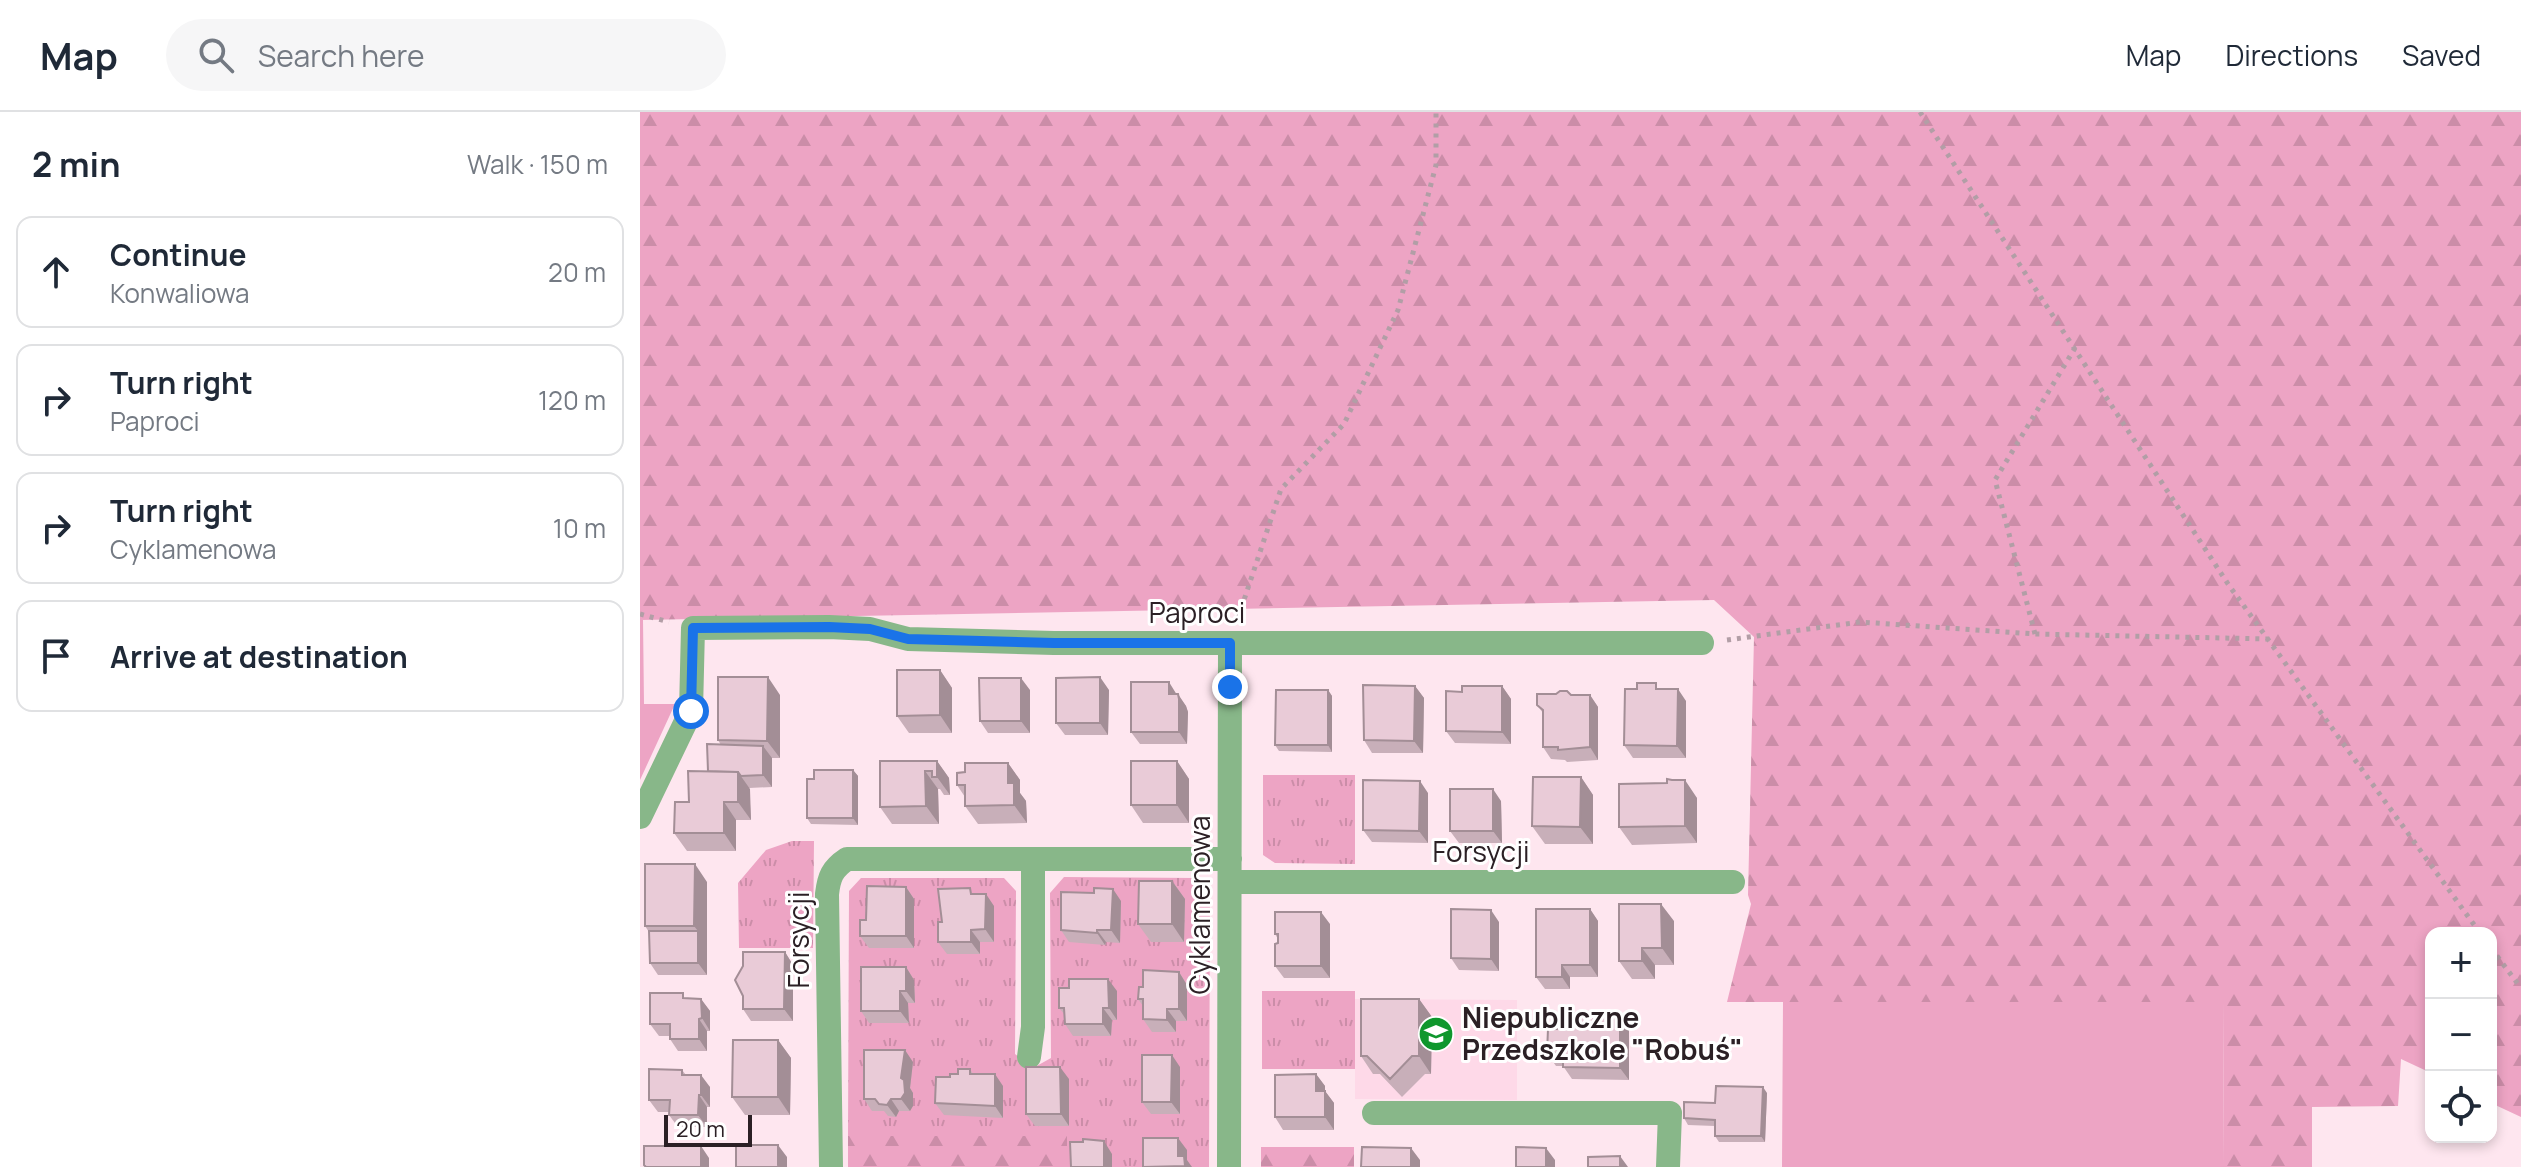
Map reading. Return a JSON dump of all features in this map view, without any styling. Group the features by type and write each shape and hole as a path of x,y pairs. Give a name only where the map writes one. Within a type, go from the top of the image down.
{"street":[{"name":"Paproci","path":"640,817 691,711 693,628 829,627 870,629 908,639 1025,642 1702,643"},
{"name":"Cyklamenowa","path":"1229,1167 1230,643"},
{"name":"Forsycji","path":"831,1167 827,894 829,878 836,866 847,859 1033,860 1230,870 1733,882"},
{"path":"1029,1057 1033,1027 1033,860"},
{"path":"1374,1113 1670,1113 1668,1167"}],"path":[{"path":"1230,643 1281,489 1344,424 1398,310 1436,165 1436,112"},
{"path":"1920,112 2228,584 2476,927"},
{"path":"2035,634 1995,480 2075,348"},
{"path":"1702,643 1860,622 2035,634 2270,639"},
{"path":"2497,956 2521,988"}],"shaded area":[{"name":"Niepubliczne Przedszkole \"Robuś\"","path":"1355,999 1517,1000 1517,1100 1355,1099"}],"green space":[{"path":"640,112 2521,112 2521,1117 2497,1106 2497,927 2425,927 2425,1070 2401,1059 2398,1106 2312,1107 2312,1167 2223,1167 2224,1002 1727,1002 1751,904 1748,895 1754,637 1714,600 640,620"},
{"path":"640,620 643,620 644,704 675,704 640,780"},
{"path":"1263,775 1355,775 1355,864 1275,863 1263,855"},
{"path":"792,841 814,841 813,948 739,948 738,883 766,850"},
{"path":"1064,877 1196,878 1210,891 1209,1167 1067,1167 1067,1137 848,1136 849,891 861,878 1004,878 1016,891 1015,1054 1033,1068 1051,1058 1050,893"},
{"path":"1262,991 1355,991 1355,1069 1262,1069"},
{"path":"1783,1002 2224,1002 2223,1167 1782,1167"},
{"path":"848,1136 1067,1136 1067,1167 848,1167"},
{"path":"1261,1147 1354,1147 1354,1167 1261,1167"}],"building":[{"path":"897,670 940,670 940,715 897,716"},
{"path":"718,677 768,677 767,741 718,740"},
{"path":"1100,677 1100,723 1056,723 1056,678"},
{"path":"979,678 1021,678 1021,721 980,721"},
{"path":"1131,682 1169,682 1169,694 1178,694 1179,699 1179,732 1131,732"},
{"path":"1637,683 1656,683 1656,689 1678,689 1677,746 1624,745 1625,689 1637,689"},
{"path":"1363,685 1415,686 1414,741 1364,740"},
{"path":"1462,686 1502,686 1502,732 1446,731 1446,691 1462,692"},
{"path":"1276,690 1328,690 1328,745 1275,745"},
{"path":"1560,691 1571,695 1590,695 1590,747 1558,750 1558,747 1543,747 1543,710 1537,705 1537,694 1556,694"},
{"path":"707,744 763,746 763,775 741,776 738,772 708,771"},
{"path":"880,761 937,761 937,777 932,777 932,771 925,771 926,806 880,807"},
{"path":"1131,761 1177,761 1177,805 1131,805"},
{"path":"965,763 1008,763 1008,783 1014,783 1014,805 965,806 965,785 957,785 957,773 965,772"},
{"path":"814,770 853,770 853,818 807,818 807,779 814,779"},
{"path":"688,771 738,772 738,802 724,802 724,833 674,833 675,802 689,802"},
{"path":"1533,777 1581,777 1580,827 1532,826"},
{"path":"1667,779 1685,780 1685,826 1619,827 1619,784 1667,783"},
{"path":"1363,780 1420,781 1419,831 1363,830"},
{"path":"1450,789 1493,789 1493,831 1450,831"},
{"path":"645,864 695,864 694,926 645,926"},
{"path":"1139,881 1172,881 1172,924 1138,924"},
{"path":"867,886 906,887 906,936 860,936 860,920 866,920"},
{"path":"970,888 971,894 986,894 985,929 971,930 971,942 938,942 938,922 942,922 938,889"},
{"path":"1094,888 1113,889 1111,930 1097,930 1097,933 1061,930 1061,892 1094,893"},
{"path":"1619,904 1661,904 1662,948 1642,948 1642,961 1619,961"},
{"path":"1451,909 1491,910 1491,959 1451,958"},
{"path":"1536,909 1590,909 1590,965 1562,965 1562,977 1536,977"},
{"path":"1275,912 1321,912 1321,966 1275,966 1278,934 1275,934"},
{"path":"649,931 698,931 698,963 650,963"},
{"path":"743,952 785,952 784,1009 743,1009 743,996 735,980 743,966"},
{"path":"861,967 906,967 906,991 900,991 900,1011 861,1011"},
{"path":"1143,970 1179,972 1179,1009 1167,1009 1167,1020 1143,1019 1143,999 1138,999 1139,987 1143,987"},
{"path":"1069,979 1108,979 1109,1008 1103,1008 1103,1024 1065,1024 1064,1008 1059,1008 1059,988 1069,988"},
{"path":"650,993 683,993 683,998 701,999 699,1039 670,1039 670,1024 650,1024"},
{"path":"1361,999 1419,999 1419,1056 1412,1056 1390,1079 1367,1056 1361,1056"},
{"path":"1563,1013 1620,1014 1620,1068 1563,1067 1563,1053 1547,1053 1548,1029 1563,1029"},
{"path":"733,1040 778,1040 778,1097 732,1097"},
{"path":"864,1050 905,1050 901,1078 905,1093 901,1099 891,1099 887,1105 879,1104 875,1099 864,1099"},
{"path":"1142,1055 1172,1055 1171,1102 1142,1102"},
{"path":"1026,1067 1060,1067 1061,1114 1026,1114"},
{"path":"649,1069 682,1070 682,1075 701,1075 698,1115 669,1115 670,1100 649,1100"},
{"path":"958,1069 970,1069 970,1074 995,1074 995,1106 935,1103 936,1077 950,1077 950,1074 958,1074"},
{"path":"1316,1074 1316,1091 1325,1091 1325,1117 1275,1117 1275,1075"},
{"path":"1716,1086 1763,1087 1761,1136 1715,1136 1715,1120 1684,1118 1684,1102 1715,1103"},
{"path":"1143,1138 1178,1138 1178,1156 1184,1156 1185,1166 1143,1167"},
{"path":"1083,1139 1104,1141 1104,1166 1110,1167 1071,1167 1070,1142 1083,1142"},
{"path":"736,1145 778,1145 780,1167 736,1167"},
{"path":"644,1146 701,1146 701,1167 646,1167"},
{"path":"1362,1147 1411,1148 1411,1167 1361,1167"},
{"path":"1516,1147 1546,1148 1546,1167 1516,1167"},
{"path":"1620,1156 1620,1167 1588,1167 1588,1157"}],"place":[{"name":"Niepubliczne Przedszkole \"Robuś\"","path":"1436,1034"}],"route":[{"path":"691,711 693,628 870,629 908,639 1230,643 1230,687"}]}
